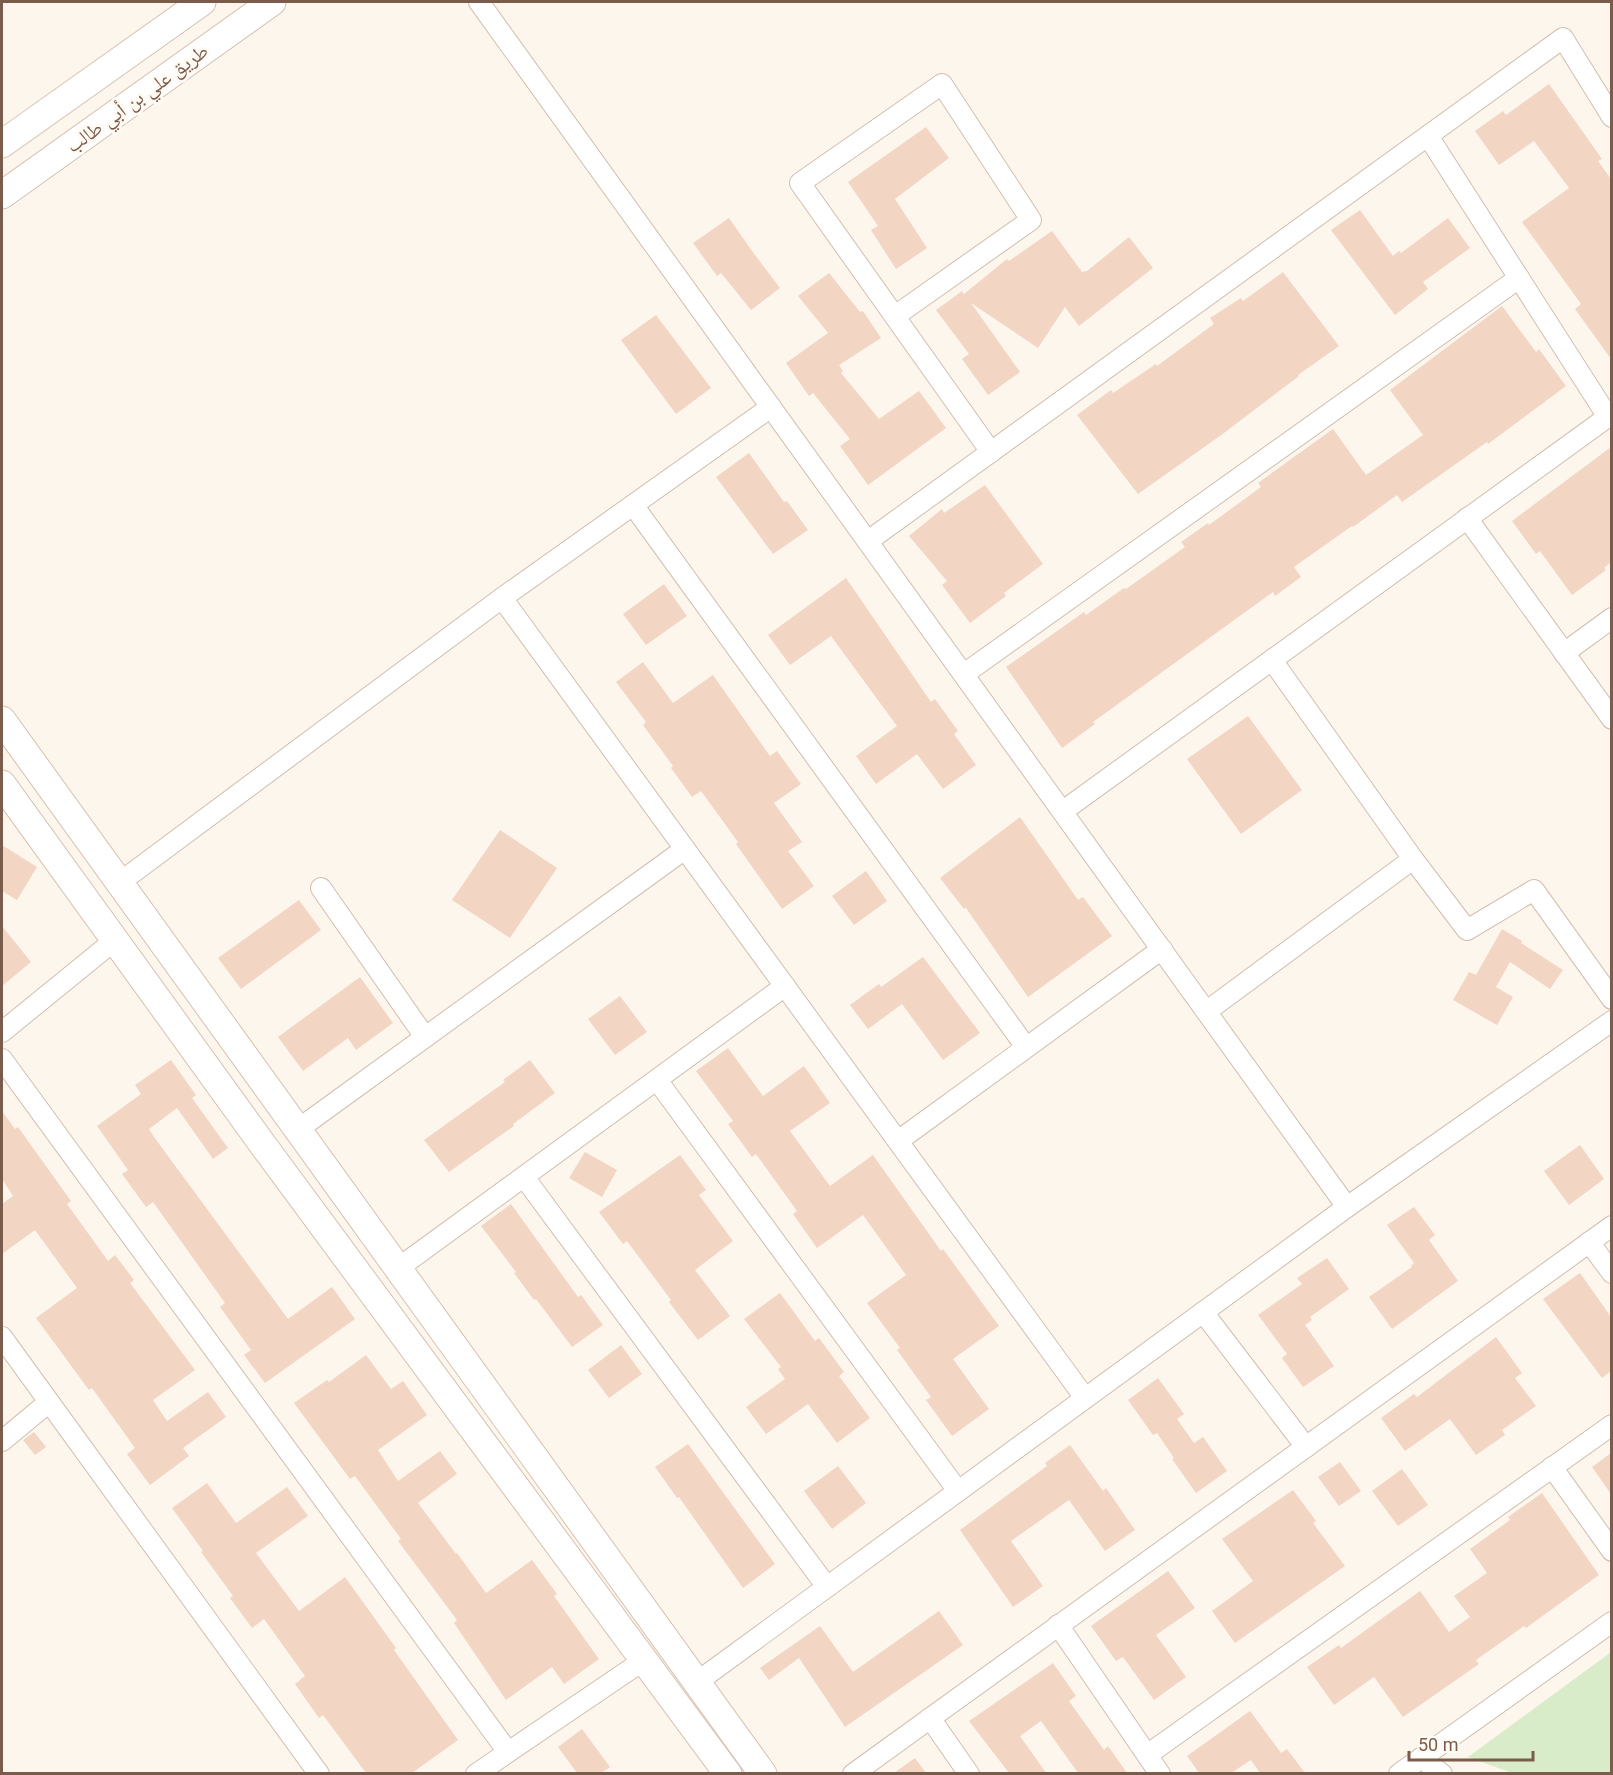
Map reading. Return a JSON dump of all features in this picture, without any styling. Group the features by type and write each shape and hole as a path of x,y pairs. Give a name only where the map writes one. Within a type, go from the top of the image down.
{"street":[{"name":"طريق علي بن أبي طالب","path":"2,144 202,2"},
{"name":"طريق علي بن أبي طالب","path":"2,195 272,2"},
{"path":"478,2 1347,1207"},
{"path":"868,541 1563,38 1611,117"},
{"path":"894,316 1031,220 942,84 800,183 894,316 991,452"},
{"path":"1062,811 1610,415 1428,136"},
{"path":"964,674 1519,278"},
{"path":"120,883 502,598 771,406"},
{"path":"633,505 1026,1047"},
{"path":"1467,518 1611,719"},
{"path":"502,598 1086,1398"},
{"path":"1564,653 1611,618"},
{"path":"1272,660 1413,859 1467,930 1534,890 1611,999"},
{"path":"2,720 763,1773"},
{"path":"6,798 115,940 728,1773"},
{"path":"297,1130 685,849"},
{"path":"1207,1011 1413,859"},
{"path":"321,888 425,1037"},
{"path":"2,1032 115,940"},
{"path":"898,1141 1162,949"},
{"path":"397,1269 785,986"},
{"path":"697,1682 1203,1311 1611,1021"},
{"path":"2,1059 508,1752"},
{"path":"657,1080 958,1491"},
{"path":"524,1177 827,1587"},
{"path":"853,1773 1611,1226"},
{"path":"1589,1242 1611,1273"},
{"path":"1203,1311 1306,1447"},
{"path":"2,1337 319,1773"},
{"path":"2,1441 49,1402"},
{"path":"1147,1755 1611,1425"},
{"path":"1552,1467 1611,1551"},
{"path":"1399,1773 1611,1622"},
{"path":"1058,1625 1160,1773"},
{"path":"476,1773 644,1660"},
{"path":"930,1718 969,1773"},
{"path":"1421,1758 1442,1773"}],"green space":[{"path":"1611,1652 1611,1773 1512,1773 1468,1757"}],"building":[{"path":"1549,84 1602,159 1598,161 1611,179 1611,359 1575,309 1581,304 1522,222 1569,188 1534,141 1499,165 1475,131 1503,111 1506,115"},
{"path":"926,127 949,158 895,199 927,248 896,269 871,230 878,226 848,182"},
{"path":"1360,210 1393,256 1399,251 1401,253 1448,218 1470,248 1423,282 1428,289 1395,315 1331,230"},
{"path":"729,218 780,288 751,310 721,273 717,276 693,243"},
{"path":"1052,231 1082,272 1087,271 1129,237 1153,268 1079,326 1065,307 1038,348 971,303 1020,372 988,395 962,359 969,354 936,310 962,291 964,294 1007,259 1009,261"},
{"path":"1283,272 1339,346 1224,433 1138,494 1077,415 1111,390 1113,393 1156,364 1157,366 1214,324 1210,318 1241,298 1243,301"},
{"path":"829,273 860,312 863,311 881,338 839,365 843,371 841,373 879,419 919,391 946,428 868,485 840,446 850,439 813,393 809,396 786,363 828,333 798,296"},
{"path":"1502,306 1536,352 1539,349 1566,386 1488,444 1487,442 1402,502 1397,495 1294,567 1301,577 1275,596 1273,592 1093,722 1095,724 1062,748 1006,667 1084,612 1086,615 1185,547 1181,542 1208,523 1209,525 1261,487 1258,483 1333,429 1366,475 1423,435 1390,390"},
{"path":"656,315 711,388 676,414 621,340"},
{"path":"1611,447 1611,562 1604,568 1606,570 1572,595 1540,551 1536,554 1512,521"},
{"path":"749,453 784,502 787,501 808,530 773,554 716,477"},
{"path":"985,485 1043,564 1004,593 1006,596 970,623 942,585 947,581 909,536 942,509 944,513"},
{"path":"846,578 931,702 935,699 958,731 954,734 976,765 943,789 917,754 876,784 856,756 897,726 831,636 790,665 768,635"},
{"path":"664,584 687,616 646,645 623,614"},
{"path":"643,662 673,703 713,675 770,756 777,751 801,784 774,803 802,842 788,851 814,886 782,909 701,791 692,797 643,725 646,722 616,682"},
{"path":"1248,716 1302,790 1241,834 1187,759"},
{"path":"1020,817 1078,900 1083,897 1112,936 1028,997 966,908 964,909 940,878"},
{"path":"500,830 557,868 510,938 452,900"},
{"path":"2,845 37,867 17,900 2,891"},
{"path":"866,871 887,901 854,925 832,896"},
{"path":"299,900 321,930 241,989 218,958"},
{"path":"2,926 31,962 2,986"},
{"path":"1502,929 1563,970 1550,989 1510,962 1496,987 1513,997 1497,1025 1453,1000 1469,972 1476,975"},
{"path":"923,957 980,1033 943,1060 902,1004 868,1029 850,1005 879,984 881,987"},
{"path":"360,977 393,1023 356,1050 348,1038 303,1071 278,1037"},
{"path":"620,996 647,1032 615,1055 588,1019"},
{"path":"728,1048 763,1096 804,1066 830,1103 790,1131 830,1186 873,1155 941,1251 943,1249 999,1326 953,1359 989,1409 952,1436 926,1400 931,1397 897,1350 900,1348 867,1303 906,1275 863,1215 817,1248 793,1214 797,1211 756,1154 752,1157 728,1124 733,1121 696,1071"},
{"path":"171,1060 196,1095 192,1098 228,1148 213,1159 177,1108 149,1129 154,1137 288,1319 332,1287 355,1319 265,1383 244,1355 251,1350 220,1307 225,1303 153,1202 146,1207 122,1174 128,1170 97,1126 141,1094 135,1085"},
{"path":"530,1060 555,1093 513,1124 514,1126 449,1172 424,1140 505,1082 503,1080"},
{"path":"2,1111 15,1129 18,1127 71,1201 67,1204 108,1261 115,1255 134,1280 130,1283 195,1370 153,1400 167,1421 208,1392 226,1417 183,1448 189,1456 150,1485 127,1454 135,1448 92,1388 89,1390 36,1318 77,1288 35,1230 2,1254 2,1204 13,1196 2,1179"},
{"path":"1580,1145 1604,1179 1569,1205 1544,1171"},
{"path":"585,1152 617,1170 602,1197 569,1178"},
{"path":"680,1155 706,1190 699,1195 733,1241 695,1270 730,1316 698,1340 627,1241 623,1244 599,1212"},
{"path":"511,1204 578,1297 581,1295 603,1325 572,1347 536,1299 534,1300 481,1226"},
{"path":"1414,1207 1435,1235 1429,1240 1458,1281 1392,1329 1369,1297 1412,1267 1414,1263 1387,1225"},
{"path":"1327,1258 1349,1289 1310,1317 1312,1320 1305,1325 1334,1366 1303,1387 1282,1358 1287,1354 1258,1315 1302,1284 1297,1278"},
{"path":"1580,1273 1611,1317 1611,1371 1602,1378 1543,1299"},
{"path":"780,1293 815,1341 819,1338 844,1372 839,1376 870,1418 837,1443 808,1404 766,1434 746,1407 785,1379 778,1369 781,1367 744,1319"},
{"path":"1496,1337 1522,1373 1515,1378 1536,1406 1502,1430 1505,1435 1476,1455 1450,1419 1405,1451 1381,1418 1414,1394 1417,1397"},
{"path":"621,1345 642,1374 609,1398 588,1370"},
{"path":"366,1355 391,1389 403,1381 427,1415 378,1450 398,1481 440,1451 457,1474 418,1503 456,1554 486,1593 532,1560 557,1594 554,1596 599,1659 564,1684 552,1667 506,1700 454,1623 457,1620 398,1541 401,1539 355,1476 350,1479 294,1403 327,1380 329,1382"},
{"path":"1158,1378 1184,1414 1177,1419 1194,1443 1203,1437 1227,1471 1196,1493 1157,1433 1153,1435 1128,1400"},
{"path":"34,1432 46,1447 35,1455 23,1440"},
{"path":"688,1444 775,1564 743,1588 655,1467"},
{"path":"1070,1445 1103,1491 1106,1488 1135,1530 1105,1551 1069,1500 1011,1541 1043,1586 1013,1607 960,1530 1047,1466 1045,1463"},
{"path":"1611,1453 1611,1494 1592,1467"},
{"path":"1340,1462 1361,1491 1339,1506 1318,1477"},
{"path":"838,1466 866,1503 832,1529 804,1491"},
{"path":"1402,1469 1428,1505 1398,1526 1372,1491"},
{"path":"207,1483 236,1523 287,1487 308,1516 256,1553 299,1611 345,1577 458,1740 412,1773 366,1773 323,1715 319,1718 295,1684 305,1676 264,1619 252,1628 230,1598 233,1596 201,1552 203,1551 172,1508"},
{"path":"1293,1490 1316,1521 1313,1523 1345,1566 1235,1643 1212,1611 1253,1581 1222,1539"},
{"path":"1542,1493 1599,1575 1526,1628 1524,1626 1476,1660 1479,1664 1403,1717 1374,1677 1334,1705 1307,1667 1339,1645 1341,1648 1420,1591 1449,1632 1470,1617 1454,1596 1487,1573 1470,1549 1510,1520 1508,1517"},
{"path":"1168,1571 1195,1608 1156,1635 1186,1677 1154,1700 1123,1657 1116,1661 1091,1626"},
{"path":"939,1611 963,1645 845,1727 799,1658 769,1680 760,1668 820,1626 853,1672"},
{"path":"1053,1663 1076,1696 1069,1701 1104,1750 1108,1746 1127,1773 1078,1773 1041,1721 1020,1736 1046,1773 1009,1773 969,1721"},
{"path":"1250,1711 1281,1753 1287,1749 1305,1773 1260,1773 1251,1760 1231,1773 1199,1773 1187,1756"},
{"path":"582,1729 610,1767 601,1773 577,1773 558,1747"},
{"path":"915,1758 926,1773 894,1773"}]}
